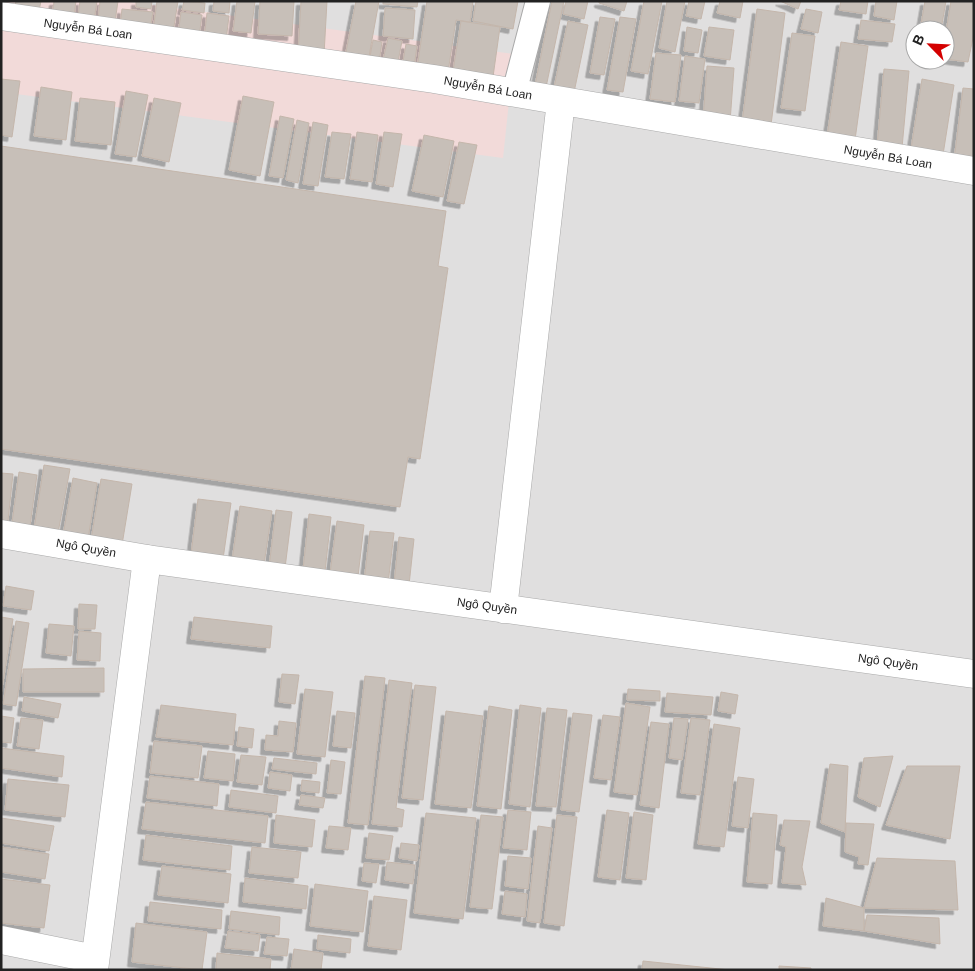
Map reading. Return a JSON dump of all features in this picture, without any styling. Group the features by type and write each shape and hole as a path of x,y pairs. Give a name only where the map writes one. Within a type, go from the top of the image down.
{"street":[{"name":"Nguyễn Bá Loan","path":"1,16 514,93 974,172"},
{"path":"503,609 561,101"},
{"name":"Ngô Quyền","path":"1,534 147,559 974,674"},
{"path":"1,940 95,964 147,559"}],"lane":[{"path":"514,93 538,1"}],"shaded area":[{"path":"1,1 974,1 974,970 1,970"},
{"path":"1,1 124,1 514,54 503,158 1,92"}],"building":[{"path":"16,1 41,1 38,16 14,11"},
{"path":"54,1 76,1 73,23 52,20"},
{"path":"80,1 97,1 93,27 77,24"},
{"path":"100,1 118,1 115,22 98,20"},
{"path":"136,1 152,1 151,9 136,7"},
{"path":"157,1 178,1 173,33 153,31"},
{"path":"184,1 205,3 204,13 182,10"},
{"path":"214,1 230,1 229,13 213,11"},
{"path":"237,1 255,1 251,33 233,31"},
{"path":"260,1 294,1 292,36 258,34"},
{"path":"301,1 327,1 324,55 298,54"},
{"path":"356,1 379,1 368,62 345,57"},
{"path":"383,1 418,1 417,7 383,4"},
{"path":"427,1 473,1 470,22 456,20 447,79 416,75"},
{"path":"476,1 518,1 513,29 473,21"},
{"path":"552,1 564,1 545,92 534,90"},
{"path":"566,1 588,1 584,19 563,14"},
{"path":"599,1 627,1 624,11 599,3"},
{"path":"644,1 662,1 648,74 631,71"},
{"path":"667,1 685,1 675,52 659,48"},
{"path":"689,1 705,1 701,19 686,16"},
{"path":"720,1 743,1 740,18 717,13"},
{"path":"780,1 801,1 798,9"},
{"path":"841,1 868,1 866,14 839,10"},
{"path":"876,1 897,1 894,20 874,16"},
{"path":"925,1 946,1 943,20 922,20"},
{"path":"951,1 974,1 974,33 968,62 955,60 955,20 948,20"},
{"path":"385,8 415,10 413,39 383,36"},
{"path":"122,9 153,12 150,30 120,25"},
{"path":"757,9 785,13 770,133 741,130"},
{"path":"806,9 822,12 818,33 801,29"},
{"path":"181,12 202,15 199,38 178,35"},
{"path":"207,13 229,16 226,41 204,39"},
{"path":"600,17 615,19 604,75 590,73"},
{"path":"620,17 636,19 623,92 607,90"},
{"path":"861,20 895,24 892,42 858,39"},
{"path":"461,21 500,27 492,84 452,77"},
{"path":"568,21 588,25 572,102 552,97"},
{"path":"687,27 702,30 698,53 684,51"},
{"path":"709,27 734,30 730,60 704,56"},
{"path":"792,33 815,36 805,111 781,108"},
{"path":"388,38 402,41 396,72 381,69"},
{"path":"373,40 382,42 378,70 368,68"},
{"path":"841,42 868,46 854,147 826,143"},
{"path":"406,44 417,46 413,75 401,73"},
{"path":"656,53 681,55 675,102 650,99"},
{"path":"685,56 705,59 699,103 679,101"},
{"path":"707,66 734,68 730,122 703,120"},
{"path":"884,69 909,71 902,148 877,146"},
{"path":"1,79 20,81 12,137 1,135"},
{"path":"922,79 954,85 942,161 910,155"},
{"path":"41,87 72,92 66,140 34,136"},
{"path":"963,88 974,89 974,163 954,160"},
{"path":"126,91 148,95 136,157 115,154"},
{"path":"243,96 274,102 260,176 229,170"},
{"path":"80,98 115,102 111,145 75,141"},
{"path":"154,98 181,103 169,162 142,156"},
{"path":"280,116 294,119 283,178 269,176"},
{"path":"297,120 309,123 298,183 286,180"},
{"path":"313,122 328,125 318,186 303,184"},
{"path":"332,132 351,134 344,179 325,177"},
{"path":"357,132 378,135 372,182 350,179"},
{"path":"384,132 402,134 393,187 376,184"},
{"path":"424,135 454,141 443,197 412,191"},
{"path":"459,142 477,145 464,204 447,201"},
{"path":"1,146 446,211 438,266 448,268 420,459 408,457 400,507 1,449"},
{"path":"44,465 70,469 58,533 34,529"},
{"path":"19,472 37,475 30,526 12,523"},
{"path":"1,473 13,474 7,530 1,529"},
{"path":"73,478 97,483 88,539 63,535"},
{"path":"101,479 132,484 121,551 90,546"},
{"path":"198,499 231,503 222,566 190,562"},
{"path":"240,506 272,511 263,571 231,567"},
{"path":"276,510 292,512 284,576 268,575"},
{"path":"309,514 331,517 324,581 302,579"},
{"path":"337,521 364,525 357,585 329,581"},
{"path":"370,531 394,533 388,584 364,581"},
{"path":"399,537 414,539 409,585 394,583"},
{"path":"6,586 34,591 31,610 3,606"},
{"path":"79,604 97,605 95,629 78,629"},
{"path":"1,617 13,619 1,695"},
{"path":"194,617 272,626 270,648 191,639"},
{"path":"16,621 29,623 16,706 3,704"},
{"path":"49,624 74,626 71,656 46,653"},
{"path":"79,631 101,633 100,661 77,660"},
{"path":"104,668 104,692 23,692 23,669"},
{"path":"282,674 299,675 295,704 279,702"},
{"path":"365,676 385,678 368,825 348,823"},
{"path":"389,680 412,683 396,808 404,810 402,827 372,824"},
{"path":"415,685 436,687 423,800 402,798"},
{"path":"305,689 333,692 325,757 297,754"},
{"path":"628,689 660,691 660,701 627,700"},
{"path":"721,692 738,695 735,714 718,711"},
{"path":"667,693 713,697 711,715 665,712"},
{"path":"24,697 61,704 58,718 22,711"},
{"path":"626,703 650,707 637,795 614,792"},
{"path":"161,705 236,714 233,745 156,737"},
{"path":"520,705 541,708 530,807 509,804"},
{"path":"489,706 512,710 501,809 477,806"},
{"path":"547,708 567,710 556,807 536,806"},
{"path":"337,711 355,713 351,748 333,746"},
{"path":"446,711 483,716 471,808 435,804"},
{"path":"573,713 592,715 579,812 561,810"},
{"path":"603,715 620,717 611,780 594,778"},
{"path":"1,716 14,718 11,743 1,742"},
{"path":"21,718 43,720 39,749 17,746"},
{"path":"674,718 688,719 682,760 669,758"},
{"path":"691,718 710,720 700,795 681,793"},
{"path":"279,721 296,723 293,752 265,750 266,735 278,736"},
{"path":"651,722 669,724 659,808 640,805"},
{"path":"714,724 740,728 724,847 698,844"},
{"path":"239,727 254,729 252,748 237,746"},
{"path":"154,741 202,746 198,778 150,773"},
{"path":"1,748 64,756 62,777 1,768"},
{"path":"208,751 235,754 233,781 204,778"},
{"path":"241,755 266,757 262,785 237,782"},
{"path":"893,756 880,807 858,797 864,758"},
{"path":"274,758 317,763 316,774 272,769"},
{"path":"331,760 345,762 341,794 327,793"},
{"path":"830,764 848,766 845,832 821,823"},
{"path":"907,766 960,766 950,839 886,825"},
{"path":"270,772 292,775 290,791 268,788"},
{"path":"150,776 219,784 217,806 147,798"},
{"path":"738,777 754,779 748,828 732,826"},
{"path":"8,779 69,785 65,817 5,810"},
{"path":"302,780 320,782 319,793 301,791"},
{"path":"231,790 278,796 276,813 229,807"},
{"path":"301,795 325,798 323,808 299,805"},
{"path":"146,802 268,816 265,843 142,829"},
{"path":"508,810 531,812 527,850 503,848"},
{"path":"607,810 629,813 620,880 598,877"},
{"path":"634,812 653,815 646,880 626,878"},
{"path":"426,813 476,818 463,919 414,913"},
{"path":"753,813 777,815 772,884 747,882"},
{"path":"276,815 315,820 312,847 274,843"},
{"path":"481,815 503,817 492,909 470,907"},
{"path":"557,815 577,817 564,926 544,923"},
{"path":"1,818 54,826 49,851 1,843"},
{"path":"784,820 810,821 802,867 806,885 782,883 786,847 780,845"},
{"path":"846,823 874,824 868,865 858,864 859,857 845,852"},
{"path":"329,826 351,828 348,850 326,848"},
{"path":"538,826 552,828 540,923 527,921"},
{"path":"369,833 393,836 389,860 366,858"},
{"path":"146,835 232,846 230,870 143,860"},
{"path":"401,843 419,845 417,861 399,858"},
{"path":"1,847 49,854 45,879 1,872"},
{"path":"252,847 301,852 298,878 249,873"},
{"path":"508,856 531,858 528,889 505,886"},
{"path":"877,858 955,861 958,910 864,908"},
{"path":"387,862 415,865 413,884 385,880"},
{"path":"364,863 379,864 376,883 362,881"},
{"path":"162,866 231,874 228,903 158,895"},
{"path":"245,878 308,886 306,909 243,902"},
{"path":"1,879 50,885 44,928 1,923"},
{"path":"315,884 368,891 363,932 310,926"},
{"path":"505,891 527,894 525,917 502,914"},
{"path":"374,896 407,900 401,950 368,946"},
{"path":"826,898 864,908 864,931 823,926"},
{"path":"150,902 222,910 221,929 148,921"},
{"path":"231,911 280,917 279,935 229,929"},
{"path":"867,915 939,918 940,944 864,931"},
{"path":"136,923 207,932 202,970 132,962"},
{"path":"228,931 260,935 258,951 225,948"},
{"path":"318,935 351,939 350,953 317,949"},
{"path":"267,937 289,939 287,956 264,954"},
{"path":"294,949 323,953 321,970 291,970"},
{"path":"217,953 271,959 270,970 216,970"},
{"path":"643,961 730,970 642,970"},
{"path":"779,966 811,968 811,970 779,970"}]}
